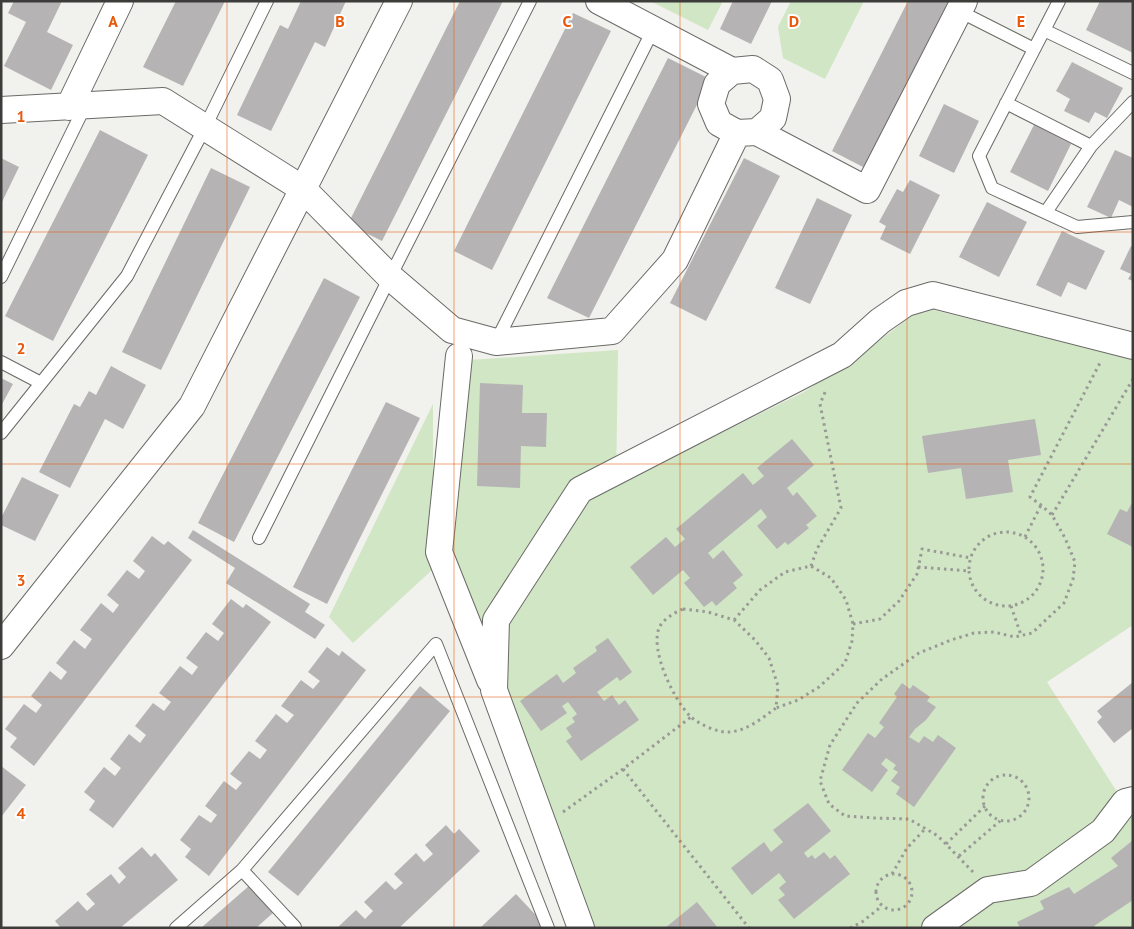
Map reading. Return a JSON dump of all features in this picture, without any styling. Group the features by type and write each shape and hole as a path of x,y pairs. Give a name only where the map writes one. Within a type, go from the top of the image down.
{"street":[{"path":"77,106 120,1"},
{"path":"1,646 192,406 399,1"},
{"path":"1,110 163,101 303,189 390,277 452,330 496,342 612,331 675,260 747,133 772,118 777,99 770,80 752,69 732,71 599,1"},
{"path":"732,71 717,84 712,104 719,122 747,133 867,190 962,6"},
{"path":"494,690 496,620 580,490 842,355 880,321 906,303 933,295 1122,344"},
{"path":"459,356 439,552 494,690 581,928"},
{"path":"934,928 988,890 1031,883 1103,831 1125,802 1133,800"}],"lane":[{"path":"1,432 127,276 205,127 266,1"},
{"path":"259,538 530,1"},
{"path":"1059,1 979,156 992,188 1078,227 1133,222"},
{"path":"962,6 1034,49"},
{"path":"496,342 653,30"},
{"path":"1044,30 1133,73"},
{"path":"1046,212 1091,146 1133,102"},
{"path":"1006,103 1091,146"},
{"path":"1,277 77,106"},
{"path":"1,362 41,383"},
{"path":"176,928 242,870 436,644 548,928"},
{"path":"242,870 295,928"}],"path":[{"path":"988,890 959,856 938,836 909,819 845,816 828,804 820,781 830,746 857,703 882,679 919,653 951,640 974,633 994,632 1014,637 1032,633 1064,603 1073,579 1075,562 1065,538 1052,515 1030,498 1122,344"},
{"path":"1052,515 1133,379"},
{"path":"811,566 817,549 841,508 820,404 828,388"},
{"path":"1025,538 1041,505"},
{"path":"1008,532 1020,534 1025,538 1031,541 1039,550 1043,561 1043,574 1040,585 1033,595 1023,602 1011,606 999,606 978,594 969,572 971,558 976,547 985,539 996,534 1008,532"},
{"path":"853,624 880,619 899,601 916,574 922,549 971,558"},
{"path":"734,620 760,590 785,572 811,566 831,578 846,600 853,624 852,641 845,663 819,687 798,700 776,708 743,729 727,733 708,728 691,718 681,705 665,674 658,654 657,639 660,627 671,614 683,609 708,612 734,620 755,640 769,658 778,686 776,708"},
{"path":"918,567 969,572"},
{"path":"1011,606 1021,635"},
{"path":"544,825 623,770 691,718"},
{"path":"623,770 749,928"},
{"path":"1000,776 1012,776 1022,781 1029,792 1029,804 1023,814 1012,821 1000,820 990,815 985,806 984,794 990,783 1000,776"},
{"path":"946,844 985,806"},
{"path":"959,856 1000,820"},
{"path":"892,874 907,848 925,829"},
{"path":"892,874 902,875 910,882 913,892 910,902 902,908 892,910 882,906 876,897 876,887 882,878 892,874"},
{"path":"850,928 862,922 882,906"},
{"path":"858,928 862,922"}],"green space":[{"path":"650,1 723,1 708,30"},
{"path":"791,1 864,1 825,79 783,58 778,27"},
{"path":"933,310 1133,359 1133,625 1047,682 1133,817 1133,928 592,928 452,552 469,360 618,350 616,485 804,392 858,357 914,314"},
{"path":"433,404 433,569 353,643 329,617"}],"building":[{"path":"14,1 62,1 47,32 73,45 51,90 4,66 26,22 8,13"},
{"path":"176,1 225,1 183,86 143,67"},
{"path":"301,1 346,1 325,47 315,42 271,131 237,115 280,25 288,29"},
{"path":"460,1 503,1 382,241 348,224"},
{"path":"733,1 772,1 751,44 720,29"},
{"path":"908,1 949,1 865,168 832,151"},
{"path":"1100,1 1133,1 1133,53 1086,30"},
{"path":"573,13 611,31 492,270 454,251"},
{"path":"668,58 710,79 589,318 547,298"},
{"path":"1072,62 1123,88 1107,118 1095,112 1089,123 1064,111 1070,99 1056,91"},
{"path":"944,104 979,121 954,173 919,156"},
{"path":"1034,125 1071,144 1048,191 1010,172"},
{"path":"100,130 148,155 53,341 5,316"},
{"path":"1115,150 1133,158 1133,207 1119,200 1111,218 1087,207"},
{"path":"1,158 19,167 1,204"},
{"path":"744,158 780,176 706,321 670,303"},
{"path":"211,168 250,187 161,370 122,352"},
{"path":"910,180 940,195 910,254 880,239 886,226 879,222 897,189 903,192"},
{"path":"817,198 852,215 810,304 775,288"},
{"path":"987,202 1027,222 999,277 959,257"},
{"path":"1062,231 1105,251 1086,290 1068,282 1061,297 1036,285"},
{"path":"1131,246 1133,247 1133,281 1128,279 1131,274 1120,269"},
{"path":"324,278 360,297 234,542 198,523"},
{"path":"111,366 146,385 123,429 105,419 70,488 39,472 74,404 80,407 89,391 96,395"},
{"path":"1,378 13,384 1,406"},
{"path":"480,383 523,385 522,413 547,413 546,447 521,446 520,488 477,486"},
{"path":"386,402 420,418 327,604 293,587"},
{"path":"1035,419 1041,455 1008,460 1013,492 966,499 961,468 928,473 922,436"},
{"path":"792,439 814,465 787,488 793,496 797,492 817,516 806,525 809,528 788,545 785,542 777,549 757,526 767,517 761,509 708,553 713,559 723,550 743,575 733,583 737,588 716,606 712,601 704,607 684,583 690,578 683,570 653,595 630,567 666,537 675,547 685,539 676,529 743,473 753,485 764,476 757,468"},
{"path":"22,477 59,495 35,541 1,525 1,518"},
{"path":"1133,501 1133,547 1107,534 1120,509 1127,512"},
{"path":"193,530 310,604 305,612 325,625 315,639 226,583 235,568 188,538"},
{"path":"152,536 164,545 168,541 192,560 34,766 10,747 17,738 5,729 24,704 36,713 42,705 31,696 50,671 61,680 67,672 56,663 74,640 85,649 92,639 80,630 101,603 113,613 119,605 107,595 127,570 139,579 145,571 133,561"},
{"path":"231,599 243,608 246,604 271,622 113,828 89,810 95,801 84,792 104,767 115,776 121,768 110,759 129,734 140,743 146,735 135,726 153,703 164,711 171,702 159,693 180,666 192,675 198,667 186,658 206,632 218,641 224,633 212,624"},
{"path":"608,638 632,672 620,681 617,677 597,692 604,701 612,695 619,705 625,700 639,720 581,761 566,741 572,737 566,728 575,722 572,718 577,714 568,702 562,706 567,713 541,731 520,701 557,674 563,683 576,673 573,668 597,651 595,647"},
{"path":"327,647 339,656 342,651 366,670 209,876 185,857 191,849 180,840 199,815 211,823 217,815 205,806 224,781 236,790 242,783 230,774 249,751 260,759 267,750 255,741 276,714 287,723 294,715 281,706 301,680 313,689 320,681 308,672"},
{"path":"1133,682 1133,728 1114,743 1097,722 1102,717 1097,711"},
{"path":"902,683 910,689 913,685 930,697 927,701 936,707 909,737 919,743 924,736 933,742 938,735 956,748 914,807 896,794 900,787 891,781 898,772 893,769 896,765 886,758 881,764 888,770 872,792 842,770 868,733 875,738 884,727 879,723 897,697 894,694"},
{"path":"420,686 450,711 298,896 268,872"},
{"path":"1,766 26,785 1,817"},
{"path":"808,803 831,831 804,853 808,858 812,855 815,859 824,852 830,859 835,855 850,874 794,919 778,900 785,895 779,888 786,882 779,873 752,895 731,868 764,842 771,852 783,842 773,830"},
{"path":"446,825 454,834 459,829 480,851 399,928 337,928 356,910 365,919 373,911 364,902 386,881 395,890 403,883 394,874 416,853 424,862 433,854 425,845"},
{"path":"1133,840 1133,900 1094,926 1096,928 1020,928 1017,922 1044,909 1040,901 1069,887 1074,894 1118,866 1111,858"},
{"path":"142,847 151,857 155,853 178,880 120,928 61,928 55,921 78,901 87,911 95,904 86,894 111,874 119,884 126,877 118,868"},
{"path":"250,885 274,912 256,928 201,928"},
{"path":"516,894 545,925 542,928 480,928"},
{"path":"697,902 718,928 665,928"}]}
